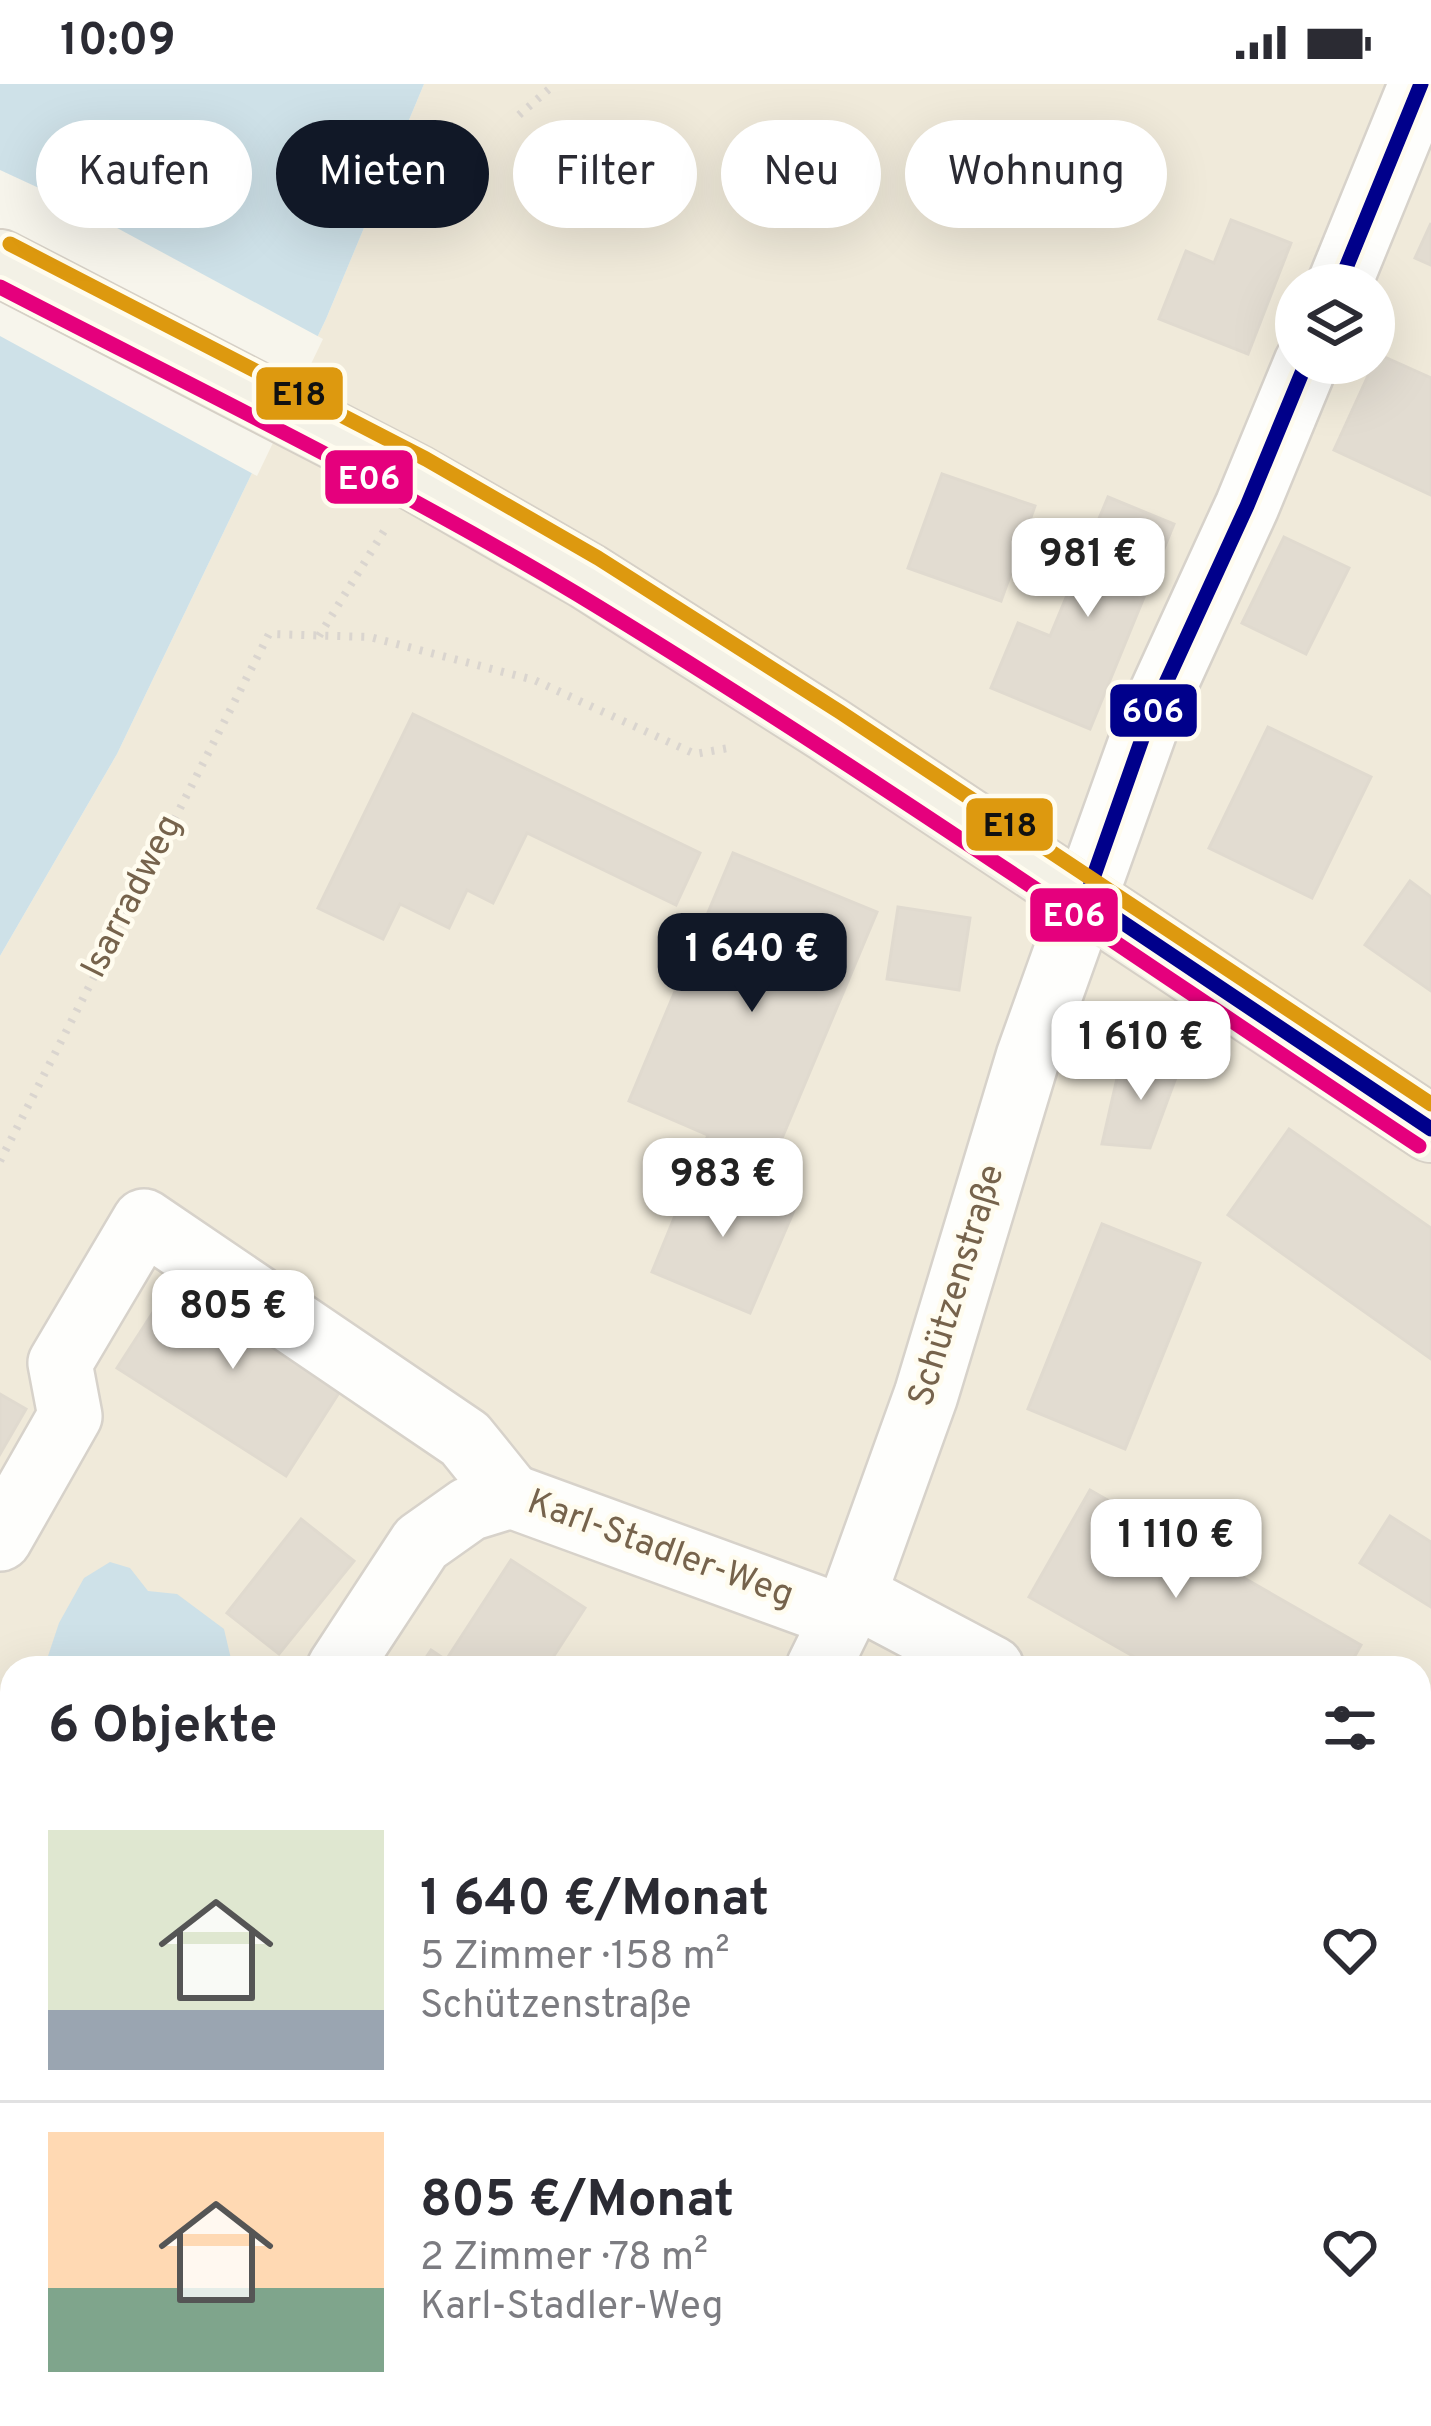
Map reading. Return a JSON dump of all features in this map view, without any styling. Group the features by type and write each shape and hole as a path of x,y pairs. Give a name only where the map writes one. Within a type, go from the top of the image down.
{"main road":[{"path":"0,263 407,474 587,576 1086,898 1431,1129"}],"street":[{"path":"1348,264 1421,84"},
{"name":"Schützenstraße","path":"838,1627 926,1395 1028,1057 1148,722 1297,384"},
{"path":"0,1539 70,1416 60,1363 144,1221 465,1439 511,1496"},
{"name":"Karl-Stadler-Weg","path":"347,1656 422,1543 469,1509 511,1496 838,1627 947,1656"}],"path":[{"path":"519,115 555,84"},
{"path":"407,474 319,636 370,637 534,680 695,754 828,729"},
{"name":"Isarradweg","path":"0,1161 269,634 319,636"}],"shaded area":[{"path":"0,84 424,84 409,120 276,120 276,228 364,228 326,319 117,754 0,956"},
{"path":"424,84 1431,84 1431,1656 0,1656 0,956 117,754 326,319 364,228 489,228 489,120 409,120"},
{"path":"110,1562 130,1568 148,1591 177,1594 224,1629 230,1656 48,1656 59,1623 84,1578"}],"pier":[{"path":"0,170 36,187 36,228 117,228 323,339 257,476 0,336"}],"building":[{"path":"1231,220 1291,243 1283,264 1275,264 1275,284 1248,354 1159,319 1186,251 1214,263"},
{"path":"1431,223 1431,265 1415,258"},
{"path":"1395,362 1431,378 1431,495 1334,450 1364,384 1395,384"},
{"path":"942,474 1035,506 1001,601 908,568"},
{"path":"1108,497 1174,524 1090,729 991,688 1018,623 1050,636"},
{"path":"1284,537 1349,568 1306,654 1242,623"},
{"path":"413,714 700,853 676,905 527,833 493,903 467,890 449,928 400,904 383,939 318,908"},
{"path":"1268,727 1371,777 1312,898 1209,848"},
{"path":"733,853 877,912 759,1193 695,1167 708,1135 629,1101"},
{"path":"1410,881 1431,897 1431,991 1365,945"},
{"path":"898,907 970,918 959,990 887,979"},
{"path":"1185,1053 1150,1148 1102,1144 1118,1074"},
{"path":"1289,1129 1431,1228 1431,1359 1228,1215"},
{"path":"695,1167 795,1208 750,1313 652,1272"},
{"path":"1102,1224 1200,1263 1125,1449 1028,1409"},
{"path":"181,1269 349,1377 286,1476 117,1368"},
{"path":"0,1394 26,1409 0,1454"},
{"path":"1090,1490 1361,1645 1355,1656 1133,1656 1029,1597"},
{"path":"1390,1516 1431,1542 1431,1607 1360,1563"},
{"path":"301,1519 354,1561 279,1654 227,1613"},
{"path":"511,1560 585,1608 554,1656 449,1656"}],"transit line":[{"name":"606","path":"1348,264 1421,84"},
{"name":"E18","path":"10,244 426,459 598,558 840,712 1431,1104"},
{"name":"E06","path":"0,287 363,474 577,594 896,796 1419,1146"},
{"name":"606","path":"1086,898 1148,722 1297,384"},
{"name":"606","path":"1086,898 1431,1129"}]}
